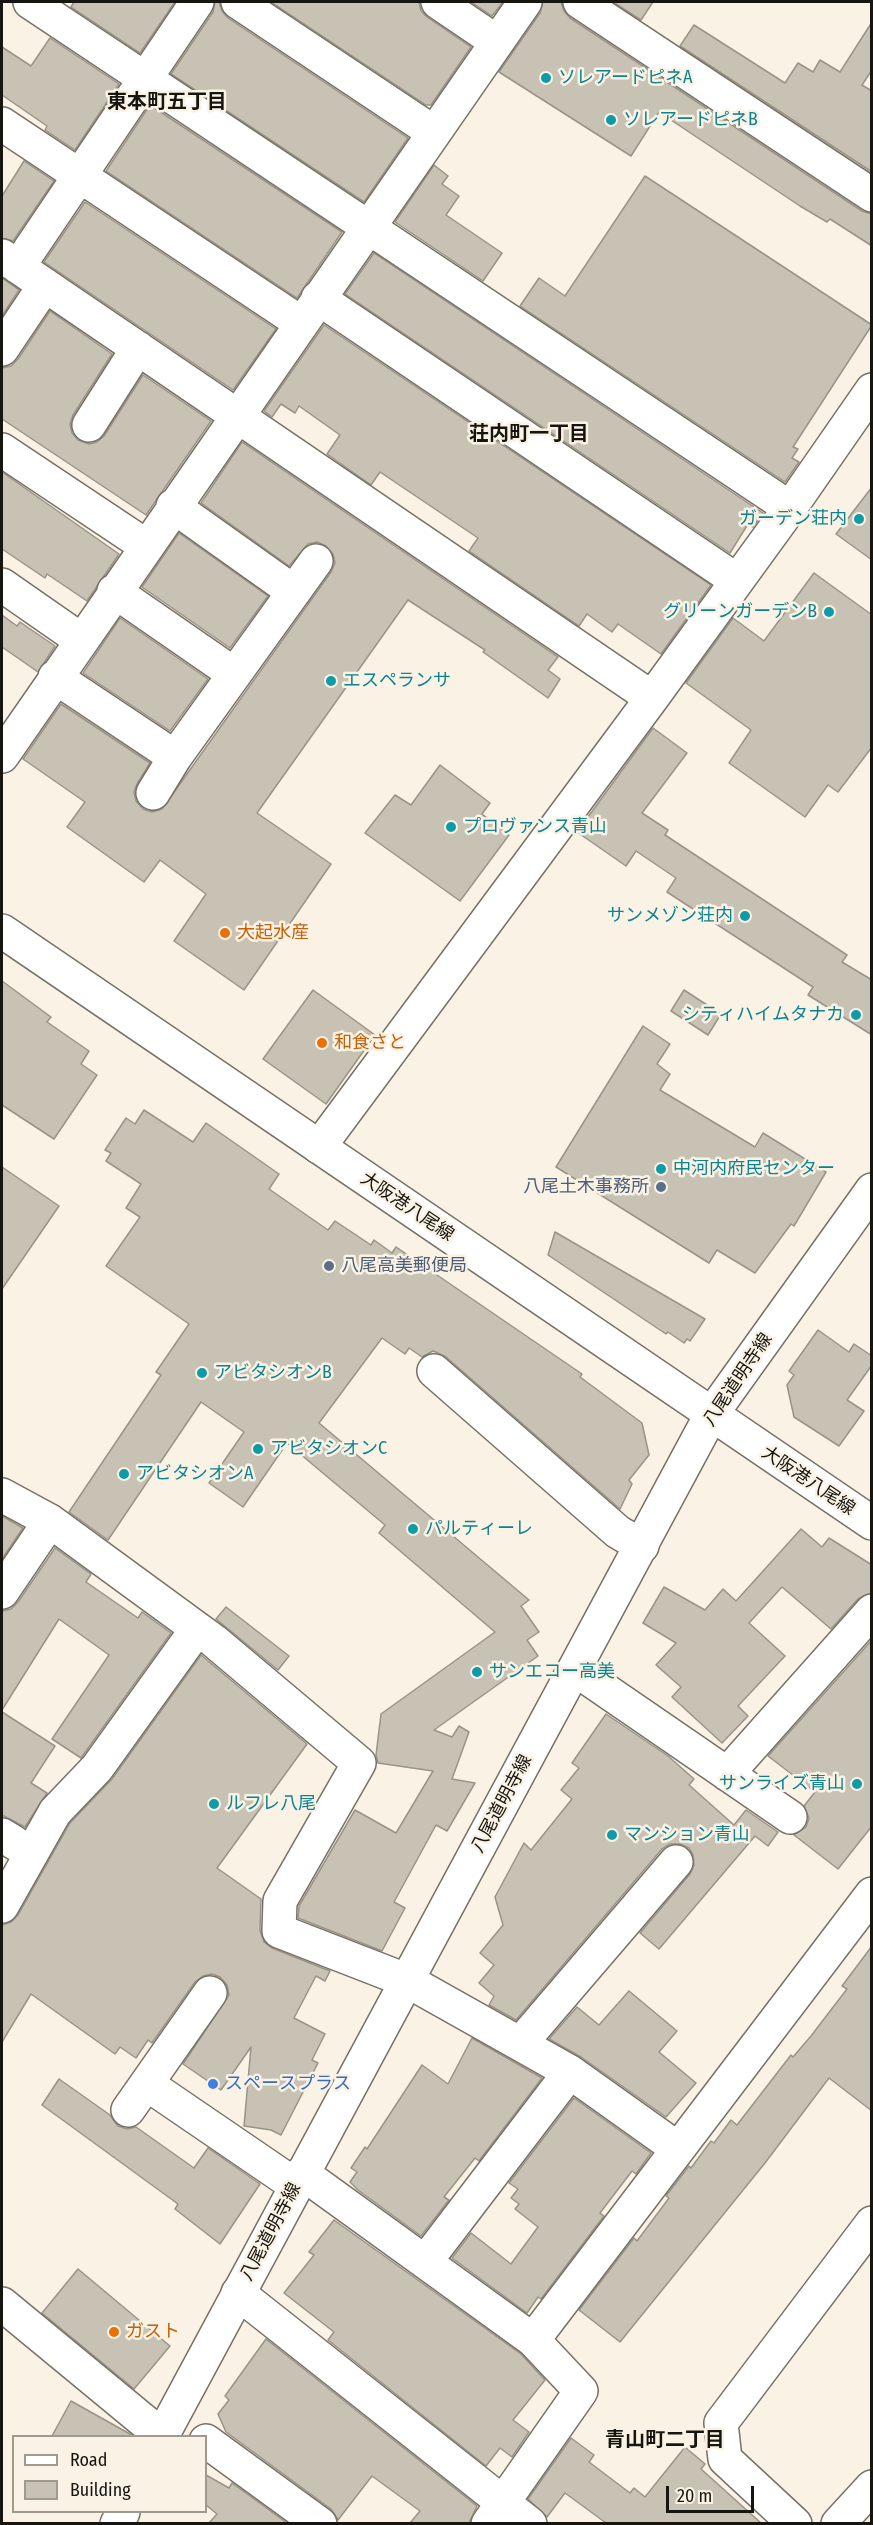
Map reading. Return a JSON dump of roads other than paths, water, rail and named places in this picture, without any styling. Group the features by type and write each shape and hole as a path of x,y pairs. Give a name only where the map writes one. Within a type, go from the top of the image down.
{"street":[{"path":"30,2 145,81 790,508"},
{"path":"197,2 80,176 10,261 235,417 651,698"},
{"path":"238,2 434,132"},
{"path":"438,2 497,42"},
{"path":"2,756 114,591 525,2"},
{"path":"580,2 872,195"},
{"path":"2,123 80,176 309,311 736,580"},
{"path":"2,349 45,285"},
{"path":"88,425 138,348"},
{"path":"319,1148 790,508 872,390"},
{"path":"2,450 146,546"},
{"path":"173,506 294,592"},
{"path":"153,793 175,757 316,561"},
{"path":"2,585 81,640"},
{"path":"114,591 234,674"},
{"path":"55,677 175,757"},
{"name":"大阪港八尾線","path":"2,932 872,1523"},
{"name":"八尾道明寺線","path":"167,2426 576,1670 711,1415 872,1190"},
{"path":"435,1371 618,1532 642,1546"},
{"path":"2,1495 50,1521 197,1629 358,1763 280,1900 279,1931 408,1981 570,2072 678,2149"},
{"path":"2,1592 50,1521"},
{"path":"727,1774 872,1611"},
{"path":"2,1906 55,1812 97,1768 197,1629"},
{"path":"576,1670 790,1817"},
{"path":"2,1834 31,1853"},
{"path":"520,2044 676,1862"},
{"path":"533,2340 872,1894"},
{"path":"128,2110 210,1993"},
{"path":"425,2262 570,2072"},
{"path":"147,2084 299,2179 425,2262 533,2340 581,2391 496,2514"},
{"path":"795,2523 725,2459 721,2423 872,2223"},
{"path":"238,2293 496,2514 530,2523"},
{"path":"2,2304 167,2426 197,2435"},
{"path":"207,2442 320,2523"},
{"path":"838,2523 872,2487"}],"place":[{"name":"ソレアードピネA","path":"546,78"},
{"name":"ソレアードピネB","path":"611,120"},
{"name":"ガーデン荘内","path":"859,519"},
{"name":"グリーンガーデンB","path":"829,612"},
{"name":"エスペランサ","path":"331,681"},
{"name":"プロヴァンス青山","path":"451,827"},
{"name":"サンメゾン荘内","path":"745,916"},
{"name":"大起水産","path":"225,933"},
{"name":"シティハイムタナカ","path":"856,1015"},
{"name":"和食さと","path":"322,1043"},
{"name":"中河内府民センター","path":"661,1169"},
{"name":"八尾土木事務所","path":"661,1187"},
{"name":"八尾高美郵便局","path":"329,1266"},
{"name":"アビタシオンB","path":"202,1373"},
{"name":"アビタシオンC","path":"258,1449"},
{"name":"アビタシオンA","path":"124,1474"},
{"name":"パルティーレ","path":"413,1529"},
{"name":"サンエコー高美","path":"477,1672"},
{"name":"サンライズ青山","path":"857,1784"},
{"name":"ルフレ八尾","path":"214,1804"},
{"name":"マンション青山","path":"612,1835"},
{"name":"スペースプラス","path":"213,2084"},
{"name":"ガスト","path":"114,2332"}],"district":[{"name":"東本町五丁目","path":"167,102"},
{"name":"荘内町一丁目","path":"529,434"},
{"name":"青山町二丁目","path":"665,2440"}]}
